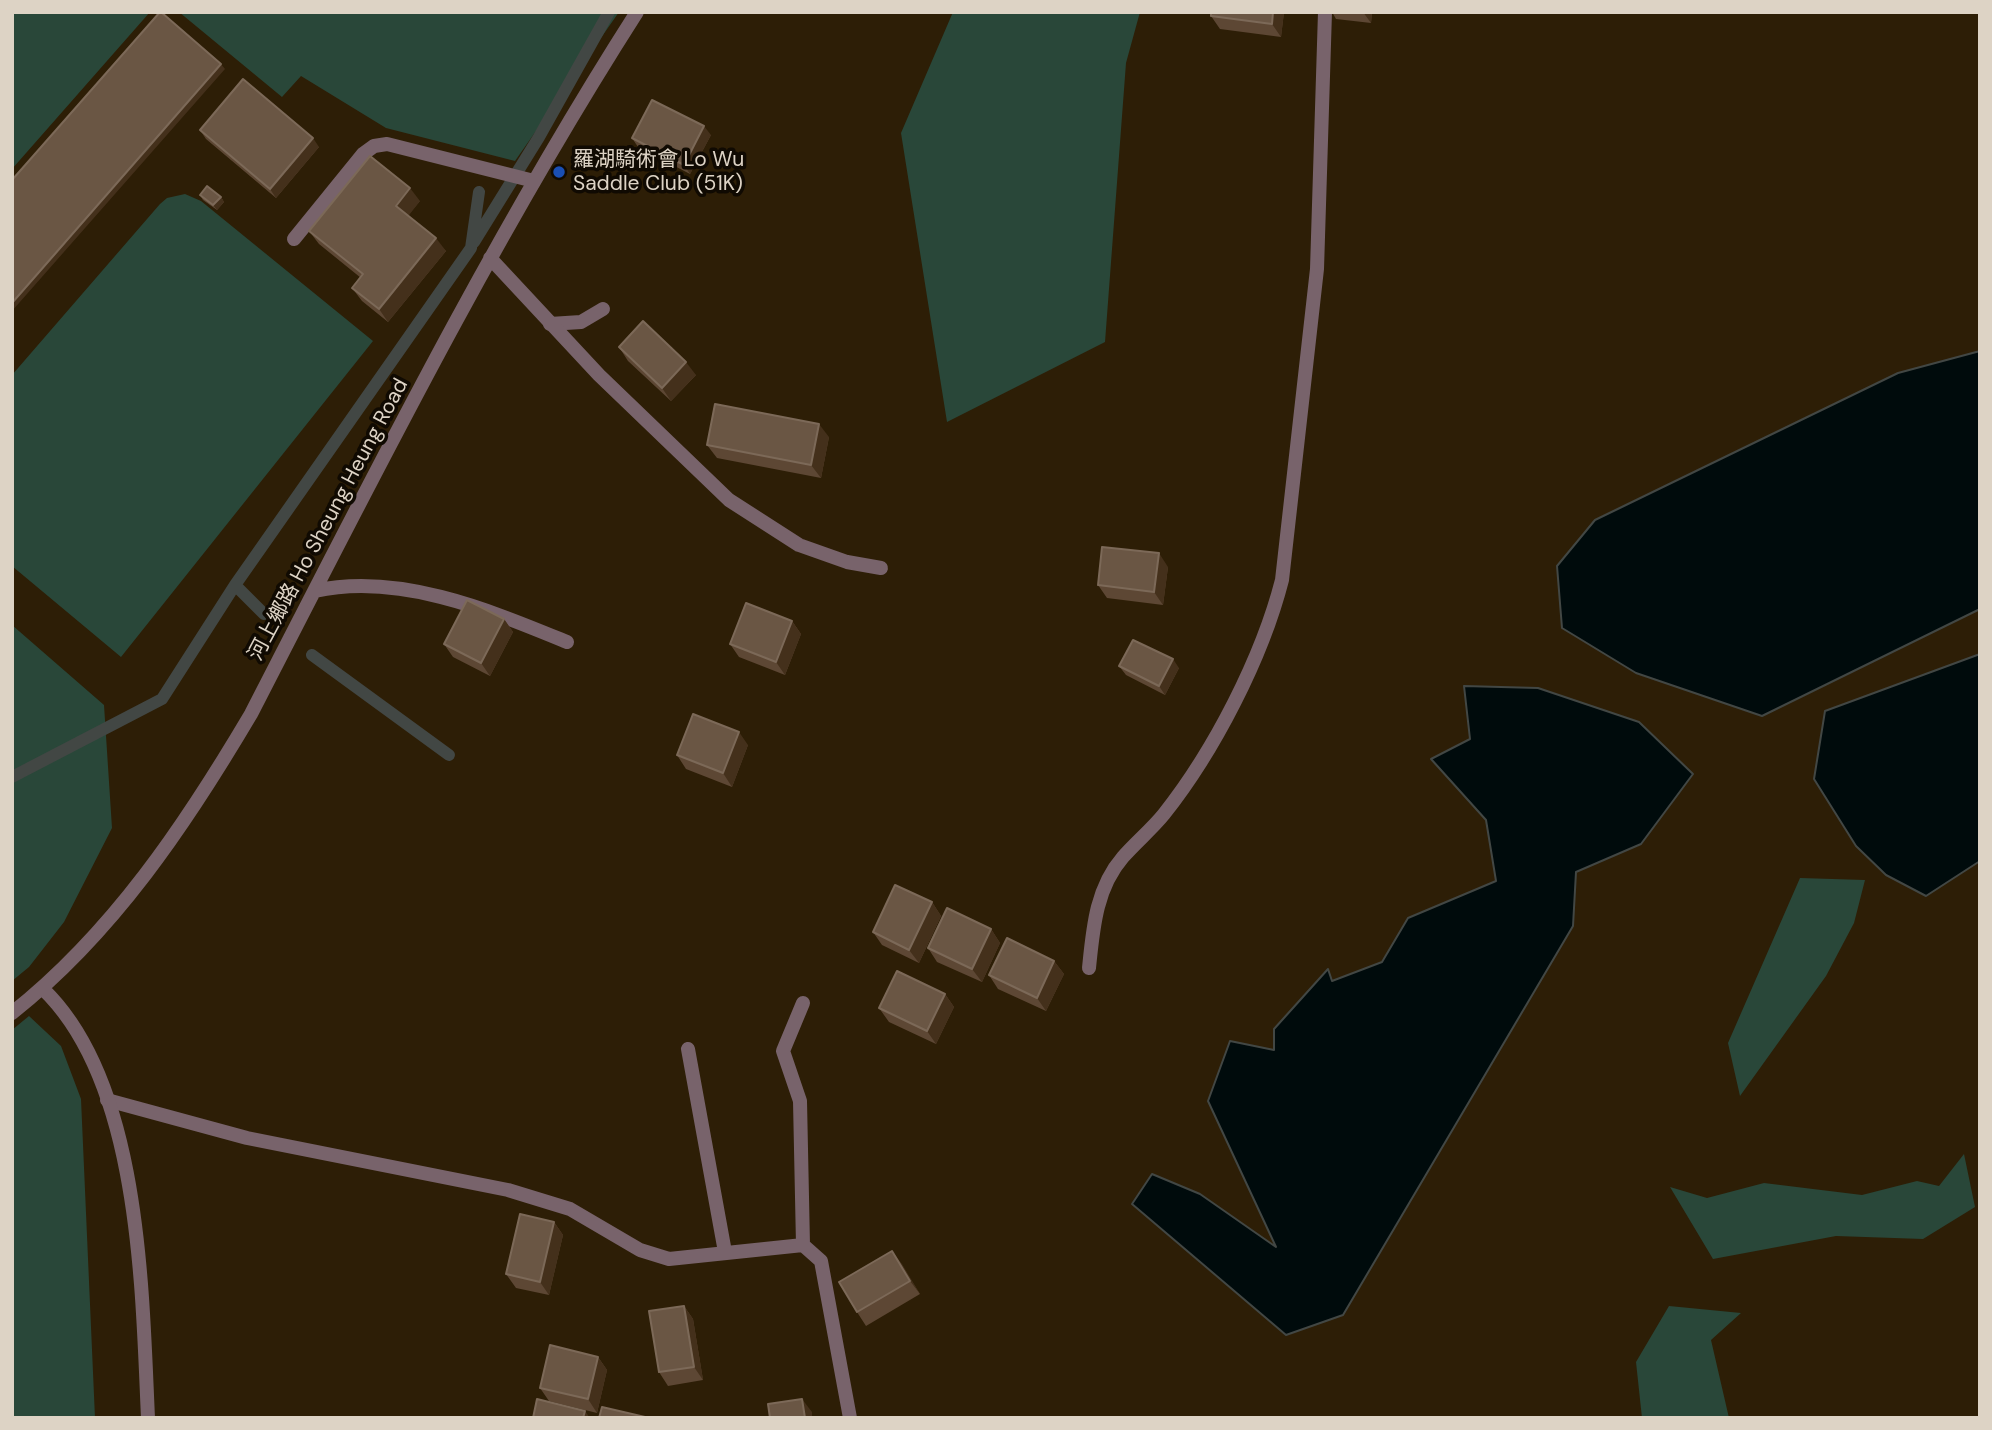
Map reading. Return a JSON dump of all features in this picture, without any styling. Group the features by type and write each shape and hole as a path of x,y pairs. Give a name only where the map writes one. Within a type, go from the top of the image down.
{"street":[{"name":"河上鄉路 Ho Sheung Heung Road","path":"12,1013 43,989 99,931 156,860 207,788 251,714 490,258 637,12"},
{"path":"1089,968 1099,898 1121,859 1164,814 1229,714 1275,609 1282,580 1317,269 1325,12"},
{"path":"294,239 363,153 374,146 387,144 534,181"},
{"path":"490,258 550,324 681,456 729,500 799,545 847,562 881,568"},
{"path":"550,324 581,322 603,309"},
{"path":"315,591 334,586 405,589 496,613 567,642"},
{"path":"43,989 61,1007 77,1032 93,1061 107,1100 125,1174 142,1279 148,1418"},
{"path":"803,1003 783,1051 800,1101 803,1245"},
{"path":"688,1049 725,1252"},
{"path":"107,1100 247,1138 508,1190 570,1209 640,1250 669,1259 803,1245 821,1261 850,1418"}],"green space":[{"path":"12,12 150,12 12,169"},
{"path":"179,12 619,12 515,161 386,128 301,76 282,97"},
{"path":"953,12 1140,12 1126,63 1105,342 947,422 901,133"},
{"path":"185,194 201,201 373,341 121,657 12,566 12,375 160,204 167,198"},
{"path":"12,625 104,705 112,828 64,922 29,967 12,981"},
{"path":"1800,878 1865,880 1854,923 1826,976 1740,1096 1728,1043"},
{"path":"29,1016 61,1046 81,1099 95,1418 12,1418 12,1030"},
{"path":"1964,1154 1975,1207 1923,1239 1836,1236 1713,1259 1670,1187 1707,1198 1764,1183 1862,1195 1917,1181 1939,1186"},
{"path":"1669,1306 1741,1313 1711,1340 1729,1418 1642,1418 1636,1362"}],"shaded area":[{"path":"1980,351 1980,609 1762,716 1636,673 1562,628 1557,566 1595,520 1898,373"},
{"path":"1980,654 1980,861 1926,896 1886,875 1856,846 1814,779 1825,711"},
{"path":"1464,686 1538,688 1639,722 1693,774 1641,844 1576,872 1573,926 1343,1315 1286,1335 1132,1204 1152,1174 1200,1194 1276,1247 1208,1101 1230,1041 1274,1050 1274,1029 1328,969 1332,981 1382,962 1408,918 1496,881 1486,820 1431,759 1470,739"}],"building":[{"path":"160,12 221,64 12,303 12,180"},
{"path":"1211,12 1273,12 1272,24 1211,16"},
{"path":"243,79 313,138 270,189 200,130"},
{"path":"652,100 704,126 684,165 632,138"},
{"path":"370,156 410,188 396,206 436,238 379,309 352,288 363,274 309,231"},
{"path":"207,186 221,197 213,205 200,195"},
{"path":"643,321 686,362 662,388 619,347"},
{"path":"715,404 819,424 811,465 707,445"},
{"path":"1102,547 1159,553 1154,592 1098,585"},
{"path":"467,600 504,619 481,663 444,644"},
{"path":"746,603 792,621 776,662 730,644"},
{"path":"1133,640 1173,659 1159,686 1119,666"},
{"path":"693,714 739,732 723,773 677,755"},
{"path":"895,885 932,902 909,950 873,932"},
{"path":"947,908 991,929 972,969 928,948"},
{"path":"1007,938 1054,961 1037,998 989,975"},
{"path":"897,971 945,994 927,1031 879,1008"},
{"path":"520,1214 554,1222 540,1282 506,1274"},
{"path":"892,1251 910,1281 857,1312 839,1282"},
{"path":"684,1306 694,1367 659,1372 649,1311"},
{"path":"550,1345 598,1357 588,1399 540,1388"},
{"path":"537,1399 585,1411 583,1418 533,1418"},
{"path":"802,1399 805,1418 770,1418 768,1404"},
{"path":"602,1407 645,1417 645,1418 599,1418"}],"waterway":[{"path":"474,242 539,137 609,12"},
{"path":"12,777 162,699 235,585 471,248 479,192"},
{"path":"235,585 264,614"},
{"path":"312,655 449,755"}],"place":[{"name":"羅湖騎術會 Lo Wu Saddle Club (51K)","path":"559,172"}]}
